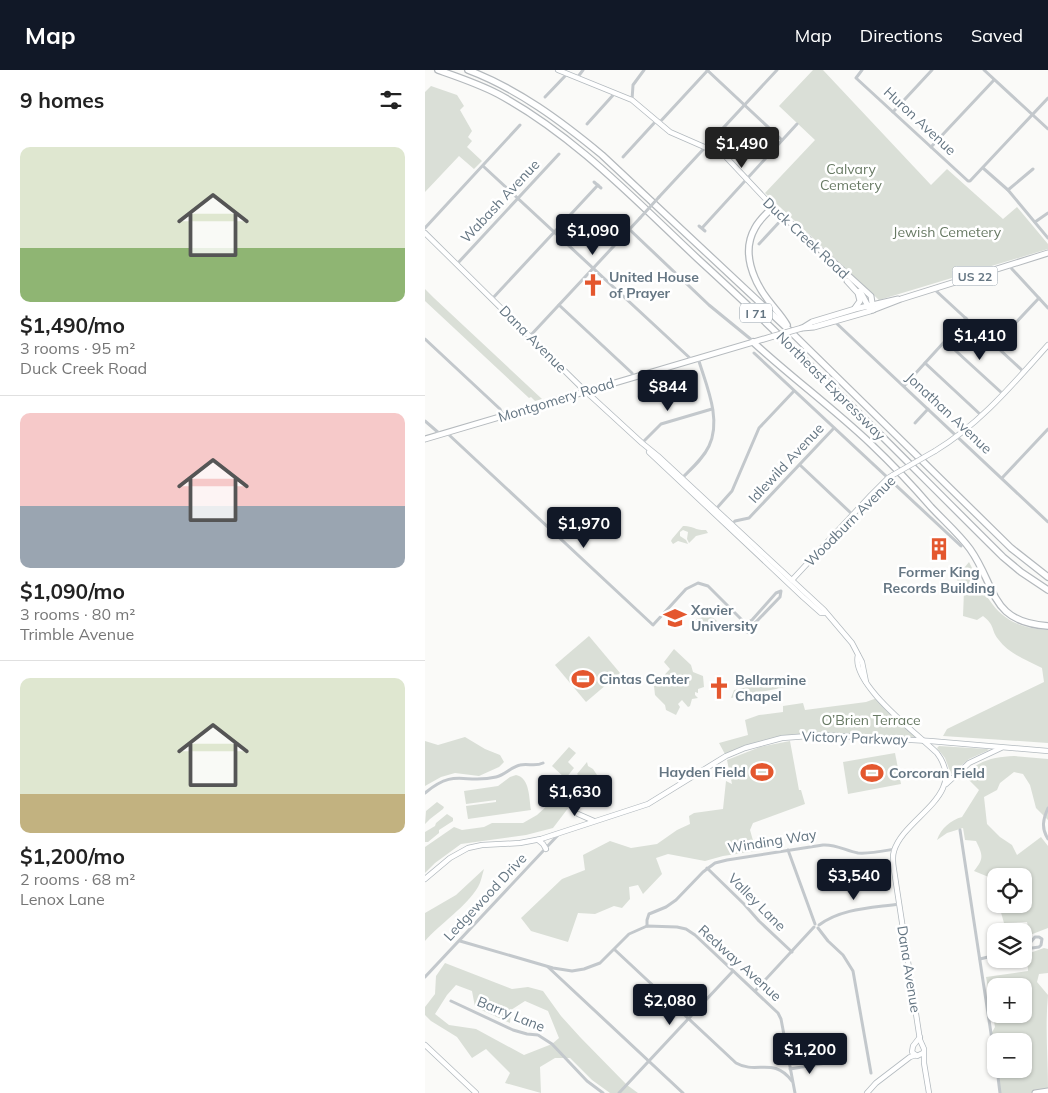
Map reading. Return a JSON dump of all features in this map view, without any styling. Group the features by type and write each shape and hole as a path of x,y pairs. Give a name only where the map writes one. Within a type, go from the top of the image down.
{"highway":[{"name":"Northeast Expressway","path":"438,70 470,81 497,94 536,117 580,150 742,299 1003,557 1048,590"},
{"name":"Northeast Expressway","path":"468,70 509,89 571,129 789,330 973,512 1025,560 1048,577"},
{"path":"773,207 757,224 752,234 749,260 756,282 782,316 789,330"},
{"path":"753,342 871,444 915,489 971,551 990,589 1004,609 1015,618 1025,622 1048,626"}],"main road":[{"name":"Duck Creek Road","path":"773,207 854,282 871,308"},
{"name":"Montgomery Road","path":"425,439 753,342 802,328 814,327 1048,253"},
{"path":"842,272 859,296 860,301 855,309"},
{"name":"Montgomery Road","path":"802,328 812,322 855,309 871,308"},
{"path":"1035,1093 1048,1091"}],"street":[{"name":"Duck Creek Road","path":"558,70 632,100 657,123 680,137 725,156 773,207"},
{"path":"577,78 583,70"},
{"path":"632,100 635,80 644,70"},
{"path":"623,157 708,70 782,140"},
{"path":"530,336 777,70"},
{"name":"Huron Avenue","path":"862,70 856,78 968,182 983,168"},
{"path":"893,112 932,70"},
{"path":"984,70 1048,129"},
{"path":"545,97 567,73"},
{"path":"931,147 994,80"},
{"path":"587,124 615,93"},
{"path":"1048,98 983,168 1008,190 1048,238"},
{"path":"702,228 797,124"},
{"path":"425,228 520,125"},
{"name":"Wabash Avenue","path":"457,264 559,154"},
{"path":"483,166 695,359 712,409 714,427 709,446 681,480"},
{"path":"1008,190 1033,169"},
{"path":"492,298 598,185"},
{"path":"1035,222 1048,213"},
{"path":"759,244 784,217"},
{"path":"629,229 709,305 753,342"},
{"name":"Dana Avenue","path":"425,233 585,391 790,582 824,610 848,637 862,662 866,682 883,704 937,753 943,761 946,775 945,785"},
{"path":"1010,265 1048,308"},
{"path":"934,288 1024,372"},
{"path":"995,345 1039,298"},
{"path":"559,305 632,373 633,377"},
{"path":"904,386 966,318"},
{"name":"Jonathan Avenue","path":"834,321 1048,522"},
{"path":"425,339 500,408 503,416"},
{"path":"945,341 1003,394"},
{"name":"Woodburn Avenue","path":"790,582 890,477 958,437 982,416 1048,345"},
{"path":"753,353 890,477 961,546"},
{"path":"925,363 982,416"},
{"path":"714,511 733,490 759,428 794,391"},
{"path":"642,444 661,424 712,409"},
{"path":"915,423 928,409"},
{"path":"425,421 440,435"},
{"name":"Idlewild Avenue","path":"730,526 735,522 749,518 834,428"},
{"path":"1002,478 1048,428"},
{"path":"447,433 653,625 687,590 698,583 708,586 745,623"},
{"path":"800,465 853,515"},
{"path":"781,591 780,597 755,623 755,628 752,632 746,633 742,626 752,620 777,593 790,582"},
{"path":"907,740 912,731"},
{"name":"Victory Parkway","path":"425,879 450,858 468,848 482,844 519,843 536,840 647,804 726,756 773,740 822,735 1048,751"},
{"path":"895,849 904,834 940,794 945,785 969,763 1003,747"},
{"path":"425,793 436,784 449,778 498,777 519,765 537,766 543,764"},
{"path":"1048,808 1043,826 1048,839"},
{"path":"578,814 594,821"},
{"path":"959,830 992,1033"},
{"name":"Ledgewood Drive","path":"425,977 561,832"},
{"path":"536,840 543,844 545,849"},
{"name":"Winding Way","path":"460,941 566,971 584,969 602,961 629,934 647,926 649,914 677,900 707,868 715,863 830,844 858,852 895,849"},
{"name":"Dana Avenue","path":"895,849 893,870 920,1037 918,1044 924,1049 917,1054"},
{"path":"788,850 817,926 828,941 843,955 853,971 871,1072"},
{"name":"Valley Lane","path":"707,868 792,952"},
{"path":"755,991 817,926 830,918 844,913 899,904"},
{"name":"Redway Avenue","path":"647,926 671,926 686,929 695,935 780,1015 795,1093"},
{"path":"1035,937 1042,939 1039,947 1024,949 1035,937"},
{"path":"615,950 737,1063 749,1067 767,1066 777,1068 793,1082"},
{"path":"980,959 987,957"},
{"path":"548,966 683,1093"},
{"path":"619,1093 733,971"},
{"name":"Barry Lane","path":"451,1000 513,1030 538,1035 552,1044 587,1081 603,1093"},
{"path":"918,1044 912,1048 924,1063 929,1093"},
{"path":"425,1045 476,1093"},
{"path":"867,1093 876,1083 909,1057 917,1054"},
{"path":"790,1069 826,1063"},
{"path":"999,1078 1001,1093"}],"green space":[{"path":"813,70 823,70 931,185 947,169 1003,219 1017,207 1048,244 1048,249 879,300 765,193 815,140 779,106"},
{"path":"431,86 457,95 464,106 460,110 472,131 468,137 472,141 467,147 482,161 474,169 459,156 425,192 425,92"},
{"path":"425,289 542,399 535,401 531,397 529,398 425,301"},
{"path":"683,526 706,530 708,533 696,536 689,543 687,539 688,532 683,530 680,532 680,536 688,544 678,541 673,544 672,539"},
{"path":"969,562 990,600 1006,618 1031,628 1048,630 1048,743 943,736 947,729 1044,682 1042,668 1007,649 983,616 977,620 963,616 964,591 956,578"},
{"path":"709,614 717,621 711,627 702,629 691,623 696,619"},
{"path":"589,636 620,673 586,702 555,665"},
{"path":"674,649 691,665 693,672 703,676 704,687 698,689 698,693 695,692 698,698 692,699 690,706 688,707 682,700 678,704 680,707 676,715 666,710 665,705 655,695 654,686 670,669 664,662"},
{"path":"782,680 786,687 731,698 734,690"},
{"name":"O’Brien Terrace","path":"877,698 923,741 822,735 782,738 726,756 719,743 748,735 745,720 759,715 783,712 783,706 803,703 805,710 866,702"},
{"path":"465,737 485,749 500,755 504,762 499,767 479,776 455,773 441,777 425,786 425,741 438,745"},
{"path":"790,741 799,790 801,790 805,804 753,823 750,830 756,851 705,861 668,854 656,858 662,874 643,894 638,885 629,887 630,899 622,908 614,906 595,914 578,913 568,942 531,931 521,918 562,879 585,870 583,855 610,841 631,848 657,844 677,830 690,824 689,816 694,813 723,809 726,781 732,784 727,760 760,747"},
{"path":"939,746 989,750 969,759 951,774 945,758 937,748"},
{"path":"569,747 576,753 568,762 574,768 566,778 580,781 591,790 569,807 553,828 526,835 461,844 435,863 425,873 425,847 454,827 462,830 484,827 492,823 523,823 537,815 550,803 542,792 554,776 565,778 552,766"},
{"name":"Corcoran Field","path":"895,753 901,784 848,794 843,762"},
{"path":"1014,756 1048,759 1048,820 1036,808 1030,785 1023,774 1014,772 1000,783 997,790 984,797 987,824 1000,837 1012,845 1017,855 1041,837 1048,846 1048,928 1032,934 1032,923 1004,923 1001,913 1032,913 1032,868 987,868 987,876 974,871 980,863 981,853 976,841 965,840 963,828 947,833 937,840 947,825 962,817 979,790 965,776 975,766 987,760"},
{"path":"587,762 588,766 597,775 588,784 577,774"},
{"path":"516,775 521,777 526,784 531,810 468,819 466,806 496,802 496,800 466,804 464,791 498,786"},
{"path":"437,802 444,807 443,809 425,824 426,811"},
{"path":"447,814 453,818 453,821 439,830 439,833 428,842 425,842 425,832 435,826"},
{"path":"484,869 479,885 473,894 425,941 425,913 456,895"},
{"path":"1044,948 1048,949 1048,973 1039,974 1037,982 1048,995 1048,1091 1000,1093 998,1078 1032,1078 1032,1033 992,1033 995,1027 994,1023 1032,1023 1032,978 987,978 987,983 986,977 1028,971 1028,968 1032,968 1032,952"},
{"path":"445,963 512,989 528,987 543,991 561,1016 580,1037 627,1085 638,1093 610,1093 592,1080 570,1058 555,1058 540,1067 541,1093 505,1083 510,1073 486,1049 472,1058 457,1037 431,1021 425,1015 425,1007 435,994 436,976","holes":["456,985 472,991 475,1007 510,1023 511,1010 525,1001 548,1011 559,1038 552,1044 524,1055 476,1029 449,1025 435,1014"]}],"place":[{"name":"United House of Prayer","path":"593,285"},
{"name":"Former King Records Building","path":"939,549"},
{"name":"Xavier University","path":"675,618"},
{"name":"Cintas Center","path":"583,679"},
{"name":"Bellarmine Chapel","path":"719,688"},
{"name":"Hayden Field","path":"762,772"},
{"name":"Corcoran Field","path":"872,773"}],"park label":[{"name":"Calvary Cemetery","path":"851,178"},
{"name":"Jewish Cemetery","path":"947,232"}]}
